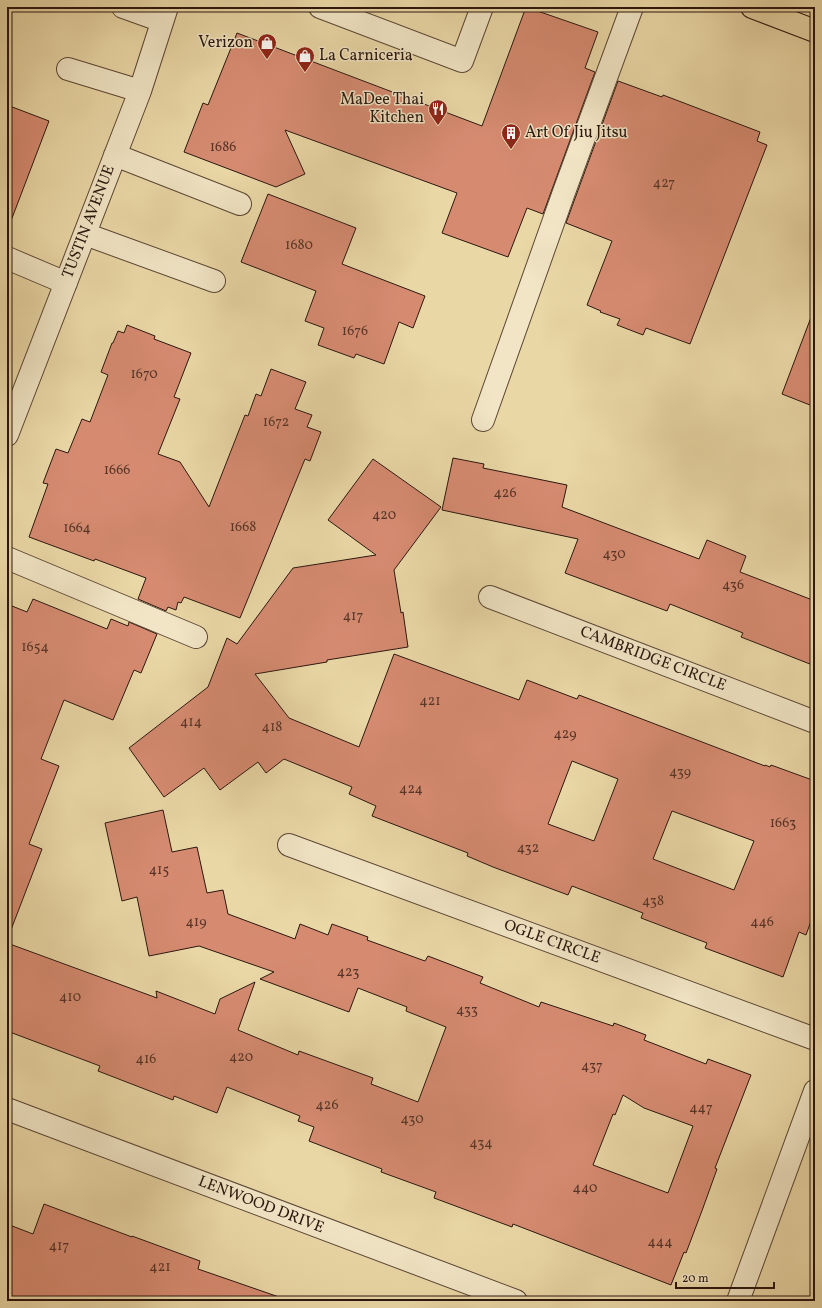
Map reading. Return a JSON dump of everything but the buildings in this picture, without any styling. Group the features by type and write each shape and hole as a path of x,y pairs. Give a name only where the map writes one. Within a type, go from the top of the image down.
{"main road":[{"path":"752,7 815,31"}],"street":[{"path":"123,7 165,14"},
{"path":"320,7 462,61 482,7"},
{"path":"483,420 632,7"},
{"name":"TUSTIN AVENUE","path":"7,435 140,91 165,14"},
{"path":"68,68 140,91"},
{"path":"115,155 240,204"},
{"path":"85,234 214,281"},
{"path":"7,258 66,283"},
{"path":"7,558 196,637"},
{"name":"CAMBRIDGE CIRCLE","path":"490,597 815,722"},
{"name":"OGLE CIRCLE","path":"289,845 815,1040"},
{"path":"738,1301 815,1093"},
{"name":"LENWOOD DRIVE","path":"7,1109 516,1301"}],"place":[{"name":"Verizon","path":"267,60"},
{"name":"La Carniceria","path":"305,73"},
{"name":"MaDee Thai Kitchen","path":"438,126"},
{"name":"Art Of Jiu Jitsu","path":"511,150"}]}
